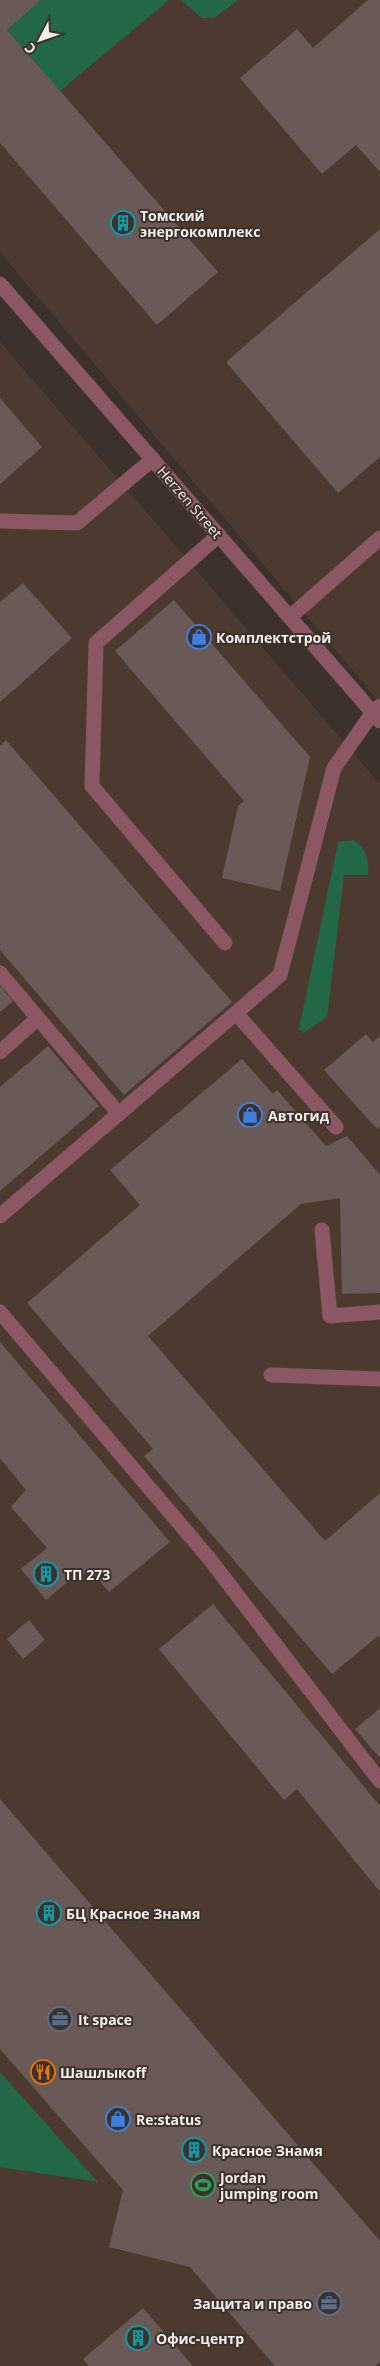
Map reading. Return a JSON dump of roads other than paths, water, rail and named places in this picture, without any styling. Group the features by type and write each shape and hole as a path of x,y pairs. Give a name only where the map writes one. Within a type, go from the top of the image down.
{"street":[{"name":"Herzen Street","path":"0,284 290,617 378,713"},
{"path":"0,521 77,523 153,459"},
{"path":"218,535 96,643 92,786 225,943"},
{"path":"290,617 380,538"},
{"path":"0,1216 280,975 334,768 378,713"},
{"path":"0,973 119,1114"},
{"path":"236,1013 336,1127"},
{"path":"0,1052 38,1018"},
{"path":"322,1230 330,1316 380,1312"},
{"path":"0,1312 208,1557 380,1781"},
{"path":"271,1375 380,1378"}],"place":[{"name":"Томский энергокомплекс","path":"123,223"},
{"name":"Комплектстрой","path":"199,637"},
{"name":"Автогид","path":"250,1115"},
{"name":"ТП 273","path":"46,1574"},
{"name":"БЦ Красное Знамя","path":"49,1913"},
{"name":"It space","path":"60,2019"},
{"name":"Шашлыкoff","path":"43,2072"},
{"name":"Re:status","path":"118,2119"},
{"name":"Красное Знамя","path":"194,2150"},
{"name":"Jordan jumping room","path":"203,2185"},
{"name":"Защита и право","path":"329,2303"},
{"name":"Офис-центр","path":"138,2338"}]}
